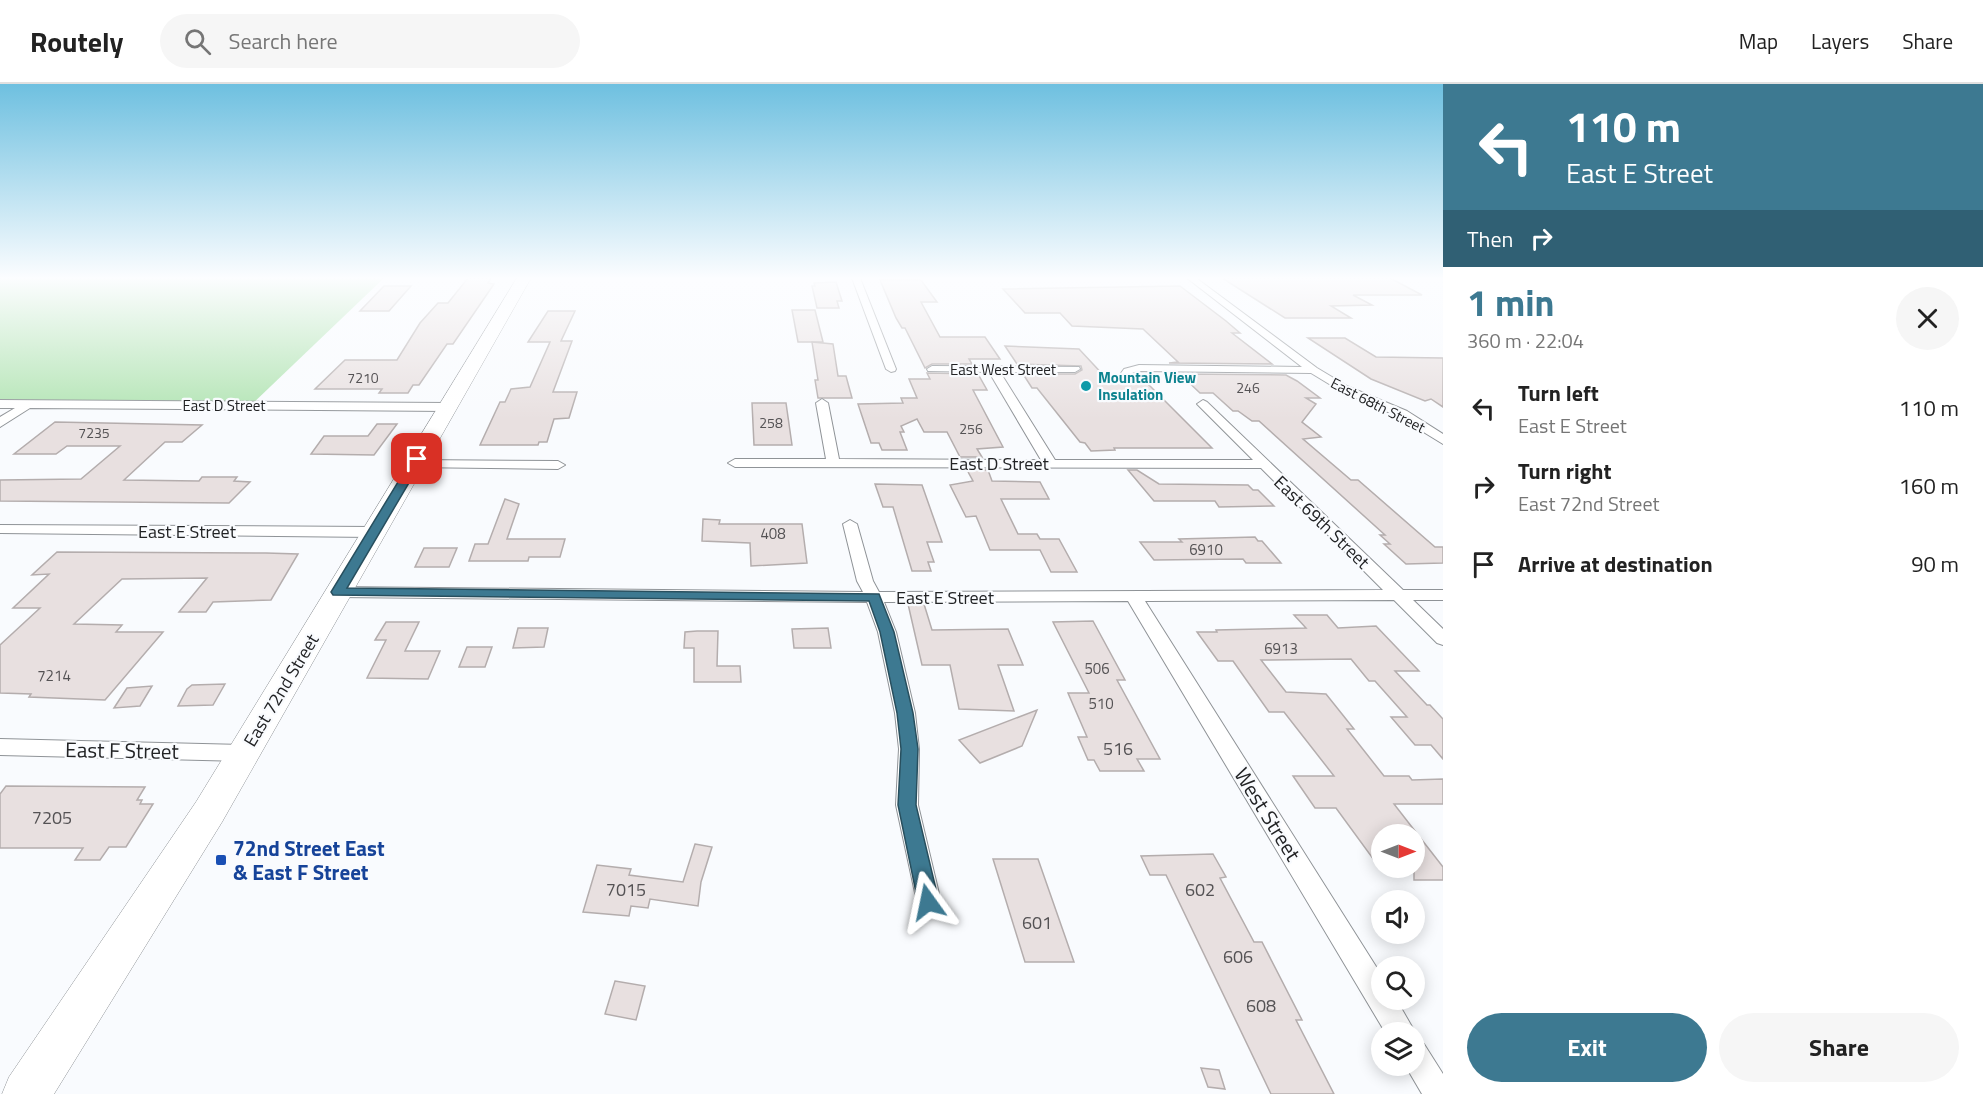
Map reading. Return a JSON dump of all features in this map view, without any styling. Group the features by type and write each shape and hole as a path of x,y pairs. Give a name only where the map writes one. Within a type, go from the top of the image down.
{"main road":[{"name":"East 72nd Street","path":"26,1094 209,812 496,325"}],"street":[{"path":"874,325 891,369"},
{"name":"East 68th Street","path":"1254,325 1313,370 1343,388 1403,414 1443,440"},
{"name":"East 68th Street","path":"1125,376 1128,371 1138,368 1313,370"},
{"name":"East West Street","path":"932,369 1075,369"},
{"path":"992,369 1050,463"},
{"path":"822,403 833,464"},
{"name":"East D Street","path":"0,404 447,407"},
{"path":"0,423 28,404"},
{"name":"East 69th Street","path":"1203,404 1443,639"},
{"name":"East D Street","path":"735,463 1262,464"},
{"path":"414,464 558,465"},
{"path":"850,524 865,581 874,597 887,632 905,713 909,749 907,805 928,902"},
{"name":"East E Street","path":"0,529 373,532"},
{"name":"East E Street","path":"338,592 874,597 1443,595"},
{"name":"West Street","path":"1133,596 1395,1022"},
{"name":"East F Street","path":"0,747 243,753"},
{"path":"1425,1072 1439,1094"}],"green space":[{"path":"0,325 335,325 251,405 0,404"}],"building":[{"path":"419,325 466,325 453,344 447,344 419,385 413,385 408,393 379,393 382,389 315,389 345,360 397,360"},
{"path":"539,325 568,325 561,341 572,341 553,392 577,392 569,418 554,419 547,442 539,442 538,445 480,445 500,402 505,402 511,389 530,387 550,342 528,342"},
{"path":"795,325 819,325 823,342 798,342"},
{"path":"900,325 934,325 940,337 985,337 1000,359 969,359 972,364 932,364 925,368 905,328"},
{"path":"1231,325 1240,333 1232,333 1272,364 1169,363 1178,362 1143,329 1072,326"},
{"path":"1308,338 1345,338 1376,357 1443,358 1443,407 1431,399 1425,401 1371,379"},
{"path":"812,342 833,344 838,376 846,376 852,398 818,398 815,380 818,380"},
{"path":"1005,346 1079,349 1107,379 1135,379 1138,382 1146,382 1212,448 1114,448 1115,450 1091,451 1085,443 1080,442 1037,388 1032,388 1023,374 1075,374 1082,370 1081,366 1017,364"},
{"path":"927,373 978,374 987,390 973,390 1003,447 977,449 982,457 960,457 947,432 924,432 917,419 901,426 904,432 900,432 907,450 882,450 879,443 871,443 858,404 903,403 901,398 917,398 909,379 930,379"},
{"path":"1180,374 1286,375 1297,381 1320,398 1306,398 1316,404 1302,422 1321,437 1303,439 1351,480 1358,480 1435,547 1443,547 1443,563 1406,564 1384,544 1390,544 1380,535 1385,535 1259,421 1252,421 1238,411 1233,411 1213,393 1200,393"},
{"path":"752,403 786,403 792,445 754,445"},
{"path":"55,422 202,425 182,442 165,442 124,480 199,481 202,477 237,477 234,481 250,482 229,503 0,501 0,480 81,479 120,446 67,446 56,454 14,454"},
{"path":"377,424 397,424 374,455 311,454 324,436 368,436"},
{"path":"967,470 988,470 992,481 1040,482 1049,499 1001,499 1018,534 1037,534 1040,539 1059,539 1077,572 1051,572 1040,550 990,550 976,516 966,517 950,485 973,481"},
{"path":"1128,470 1137,470 1159,484 1248,485 1253,490 1258,490 1274,506 1219,507 1215,501 1154,501"},
{"path":"875,484 922,485 942,542 927,542 934,562 928,562 931,571 912,571 893,507 883,507"},
{"path":"505,499 519,504 507,539 565,539 560,557 529,557 528,561 469,561 475,544 488,544"},
{"path":"703,519 720,520 719,524 802,524 807,563 751,566 750,543 702,541"},
{"path":"1255,537 1258,541 1262,541 1281,563 1246,563 1243,559 1154,560 1140,542 1182,542 1179,539"},
{"path":"424,548 457,548 449,567 415,567"},
{"path":"57,552 298,554 271,600 213,602 206,612 179,612 207,578 122,579 74,624 122,625 116,632 163,632 105,700 29,697 31,694 0,693 0,645 40,608 13,608 49,574 32,575"},
{"path":"908,604 924,604 932,630 1008,629 1023,665 998,665 1014,711 959,709 950,665 922,665"},
{"path":"1294,615 1327,615 1338,628 1376,626 1419,671 1395,671 1443,719 1443,759 1431,745 1415,745 1391,717 1407,717 1375,681 1369,681 1351,659 1261,660 1286,692 1326,694 1354,729 1347,729 1384,776 1409,776 1412,780 1443,779 1443,804 1394,804 1410,824 1371,824 1371,856 1336,808 1315,808 1293,776 1334,776 1284,712 1269,712 1233,661 1218,661 1197,632 1306,628"},
{"path":"1093,621 1125,680 1117,680 1160,759 1137,759 1144,771 1100,771 1094,760 1088,760 1078,737 1087,737 1068,693 1089,693 1053,622"},
{"path":"386,622 419,622 405,651 440,651 428,679 367,678 386,640 375,640"},
{"path":"518,628 548,628 544,647 513,648"},
{"path":"828,628 831,648 794,648 792,629"},
{"path":"718,631 717,666 740,666 741,682 694,682 694,648 684,648 685,632"},
{"path":"467,647 492,647 485,667 459,667"},
{"path":"225,684 213,705 178,706 187,689 192,685"},
{"path":"152,686 140,706 114,708 127,688"},
{"path":"1037,710 1022,746 980,763 959,740"},
{"path":"6,786 145,787 137,800 142,800 140,804 153,804 126,847 109,847 100,860 75,860 83,848 0,848 0,794"},
{"path":"695,844 712,847 701,882 698,906 650,899 648,908 631,906 629,916 583,912 597,865 631,869 629,875 683,882"},
{"path":"1425,844 1443,867 1443,880 1414,880 1414,878 1425,878"},
{"path":"1213,854 1226,877 1220,878 1254,942 1262,942 1302,1020 1296,1020 1334,1094 1271,1094 1166,875 1150,875 1141,856"},
{"path":"993,859 1038,859 1074,962 1025,962"},
{"path":"615,981 645,986 636,1020 605,1014"},
{"path":"1201,1068 1219,1070 1225,1089 1208,1087"}],"place":[{"name":"Mountain View Insulation","path":"1086,386"},
{"name":"72nd Street East & East F Street","path":"221,860"}],"route":[{"path":"417,459 338,592 874,597 887,632 905,713 909,749 907,805 928,902"}]}
